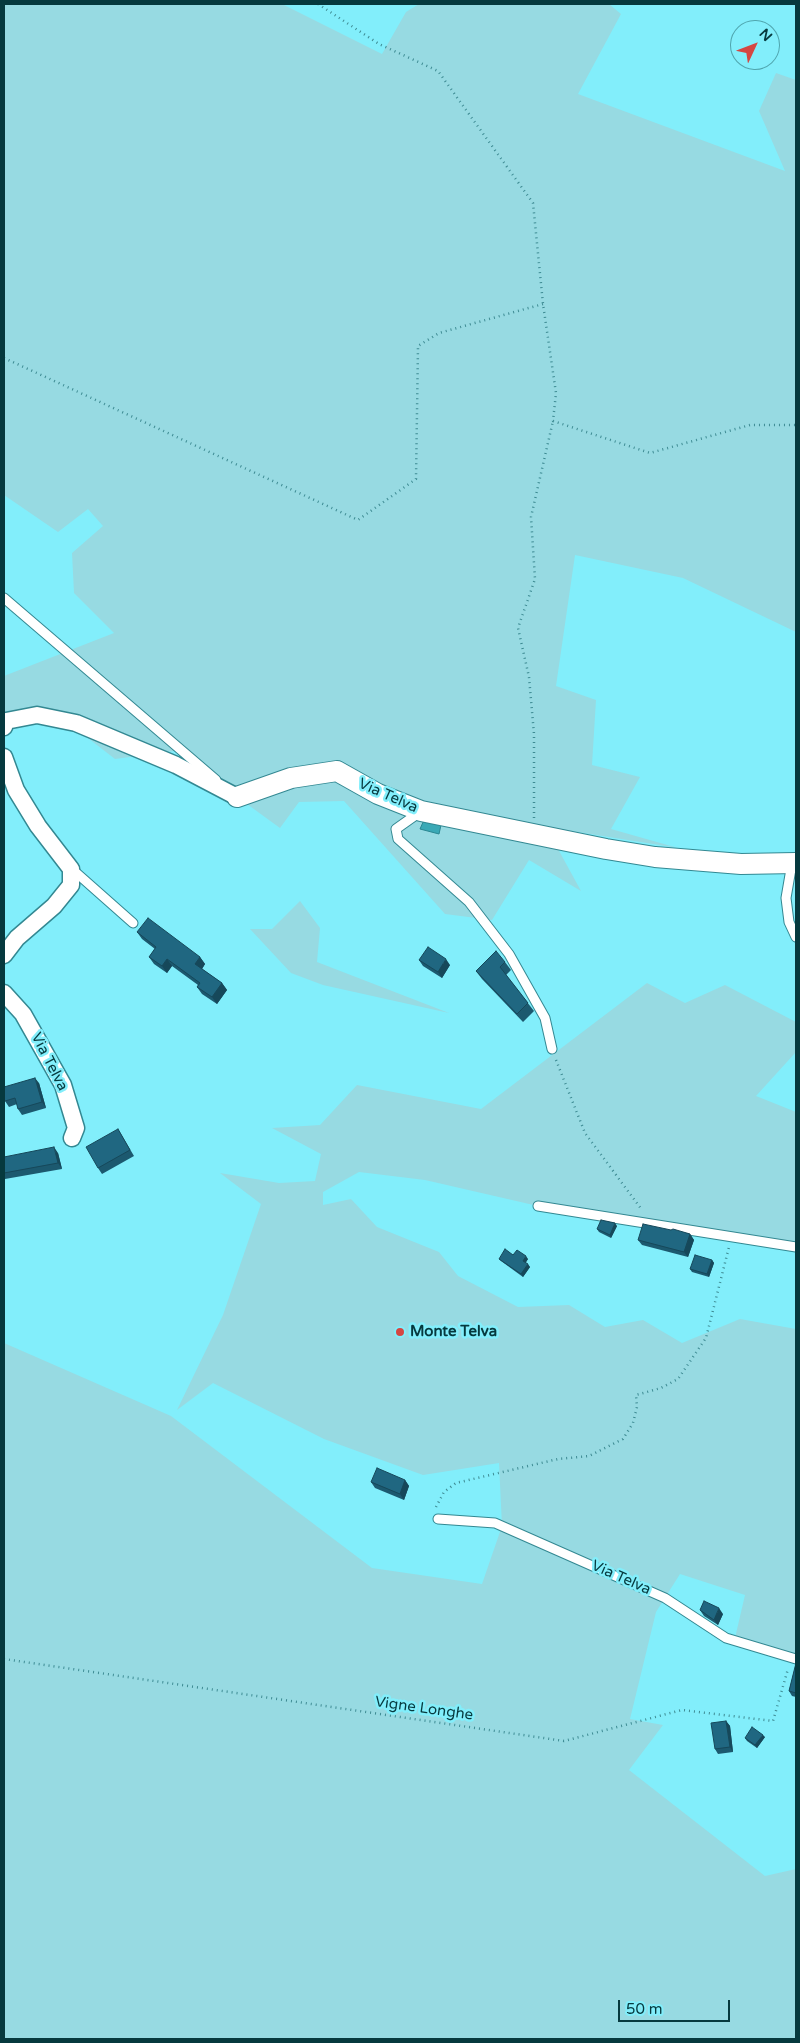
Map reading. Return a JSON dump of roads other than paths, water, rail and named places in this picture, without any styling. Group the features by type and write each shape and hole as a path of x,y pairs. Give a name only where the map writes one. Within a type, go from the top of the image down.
{"street":[{"path":"4,727 6,721 37,715 76,723 176,765 237,797"},
{"path":"4,757 16,790 29,812 71,869 71,885 54,906 17,938 4,955"},
{"name":"Via Telva","path":"237,797 291,778 337,770 378,794 420,811 655,857 741,864 794,863"},
{"name":"Via Telva","path":"4,993 23,1014 63,1085 76,1128 72,1138"}],"lane":[{"path":"4,598 237,797"},
{"path":"420,811 396,829 398,839 469,902 509,954 544,1018 552,1049"},
{"path":"794,863 786,898 789,922 796,938"},
{"path":"71,869 133,924"},
{"path":"538,1206 642,1221 796,1247"},
{"name":"Via Telva","path":"438,1519 495,1522 665,1598 726,1638 794,1659"}],"place":[{"name":"Monte Telva","path":"400,1332"}]}
